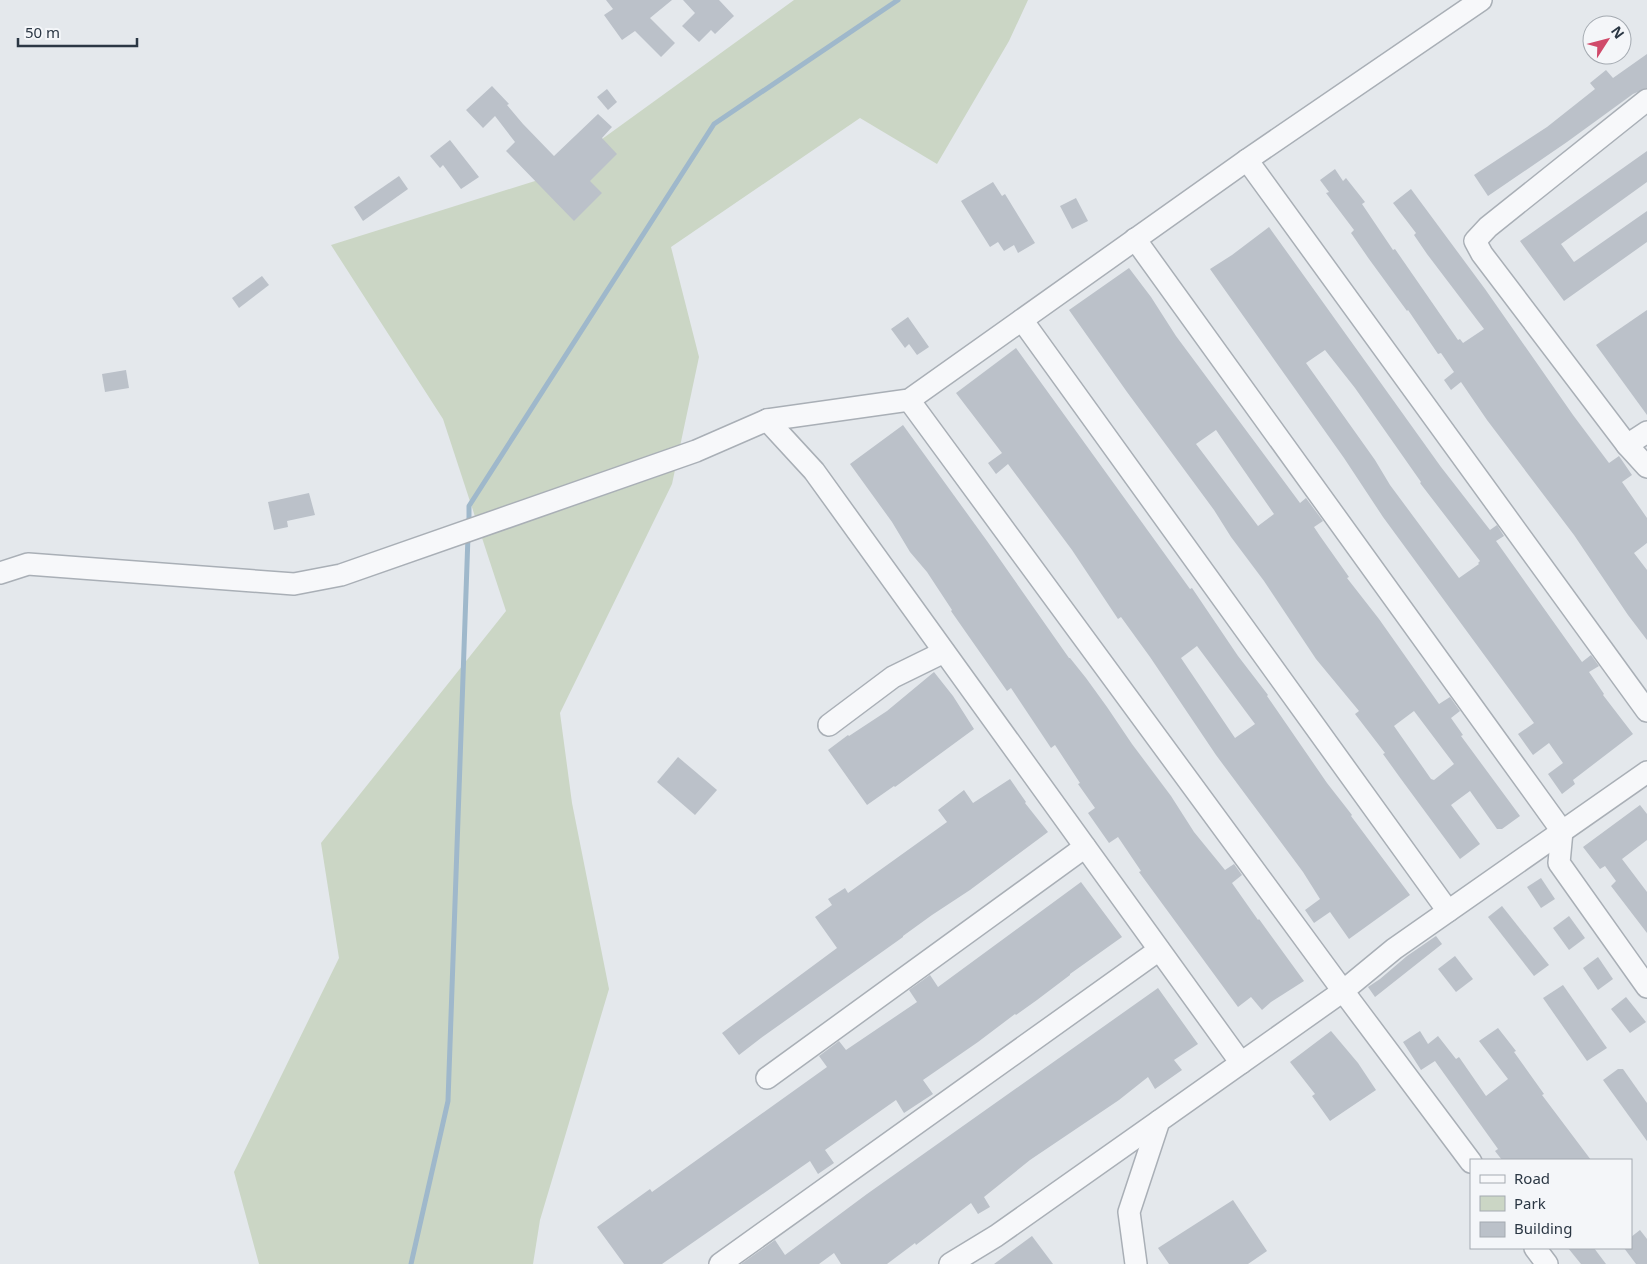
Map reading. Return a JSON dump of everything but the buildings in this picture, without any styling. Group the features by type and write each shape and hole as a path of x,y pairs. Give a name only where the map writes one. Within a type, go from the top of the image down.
{"street":[{"path":"0,573 28,564 294,584 342,575 696,451 767,420 909,400 1247,160 1481,0"},
{"path":"1647,100 1488,227 1476,241 1482,254 1627,445 1647,467"},
{"path":"1247,160 1647,711"},
{"path":"1135,239 1562,831 1559,863 1647,988"},
{"path":"1022,320 1448,911"},
{"path":"909,400 1343,991 1470,1161"},
{"path":"767,420 814,471 1241,1063"},
{"path":"1627,445 1647,432"},
{"path":"829,725 893,677 944,652"},
{"path":"950,1264 996,1236 1159,1121 1343,991 1394,949 1647,772"},
{"path":"767,1078 1085,847"},
{"path":"720,1264 1159,950"},
{"path":"1136,1264 1129,1212 1159,1121"},
{"path":"1536,1249 1547,1264"}],"green space":[{"path":"794,0 1028,0 1009,41 937,164 860,118 671,247 699,357 672,484 560,713 572,803 609,989 540,1220 533,1264 259,1264 234,1172 339,958 321,843 506,611 443,419 331,245 551,176"}],"waterway":[{"path":"469,525 469,506 714,124 898,0"},
{"path":"411,1264 448,1101 468,536"}]}
